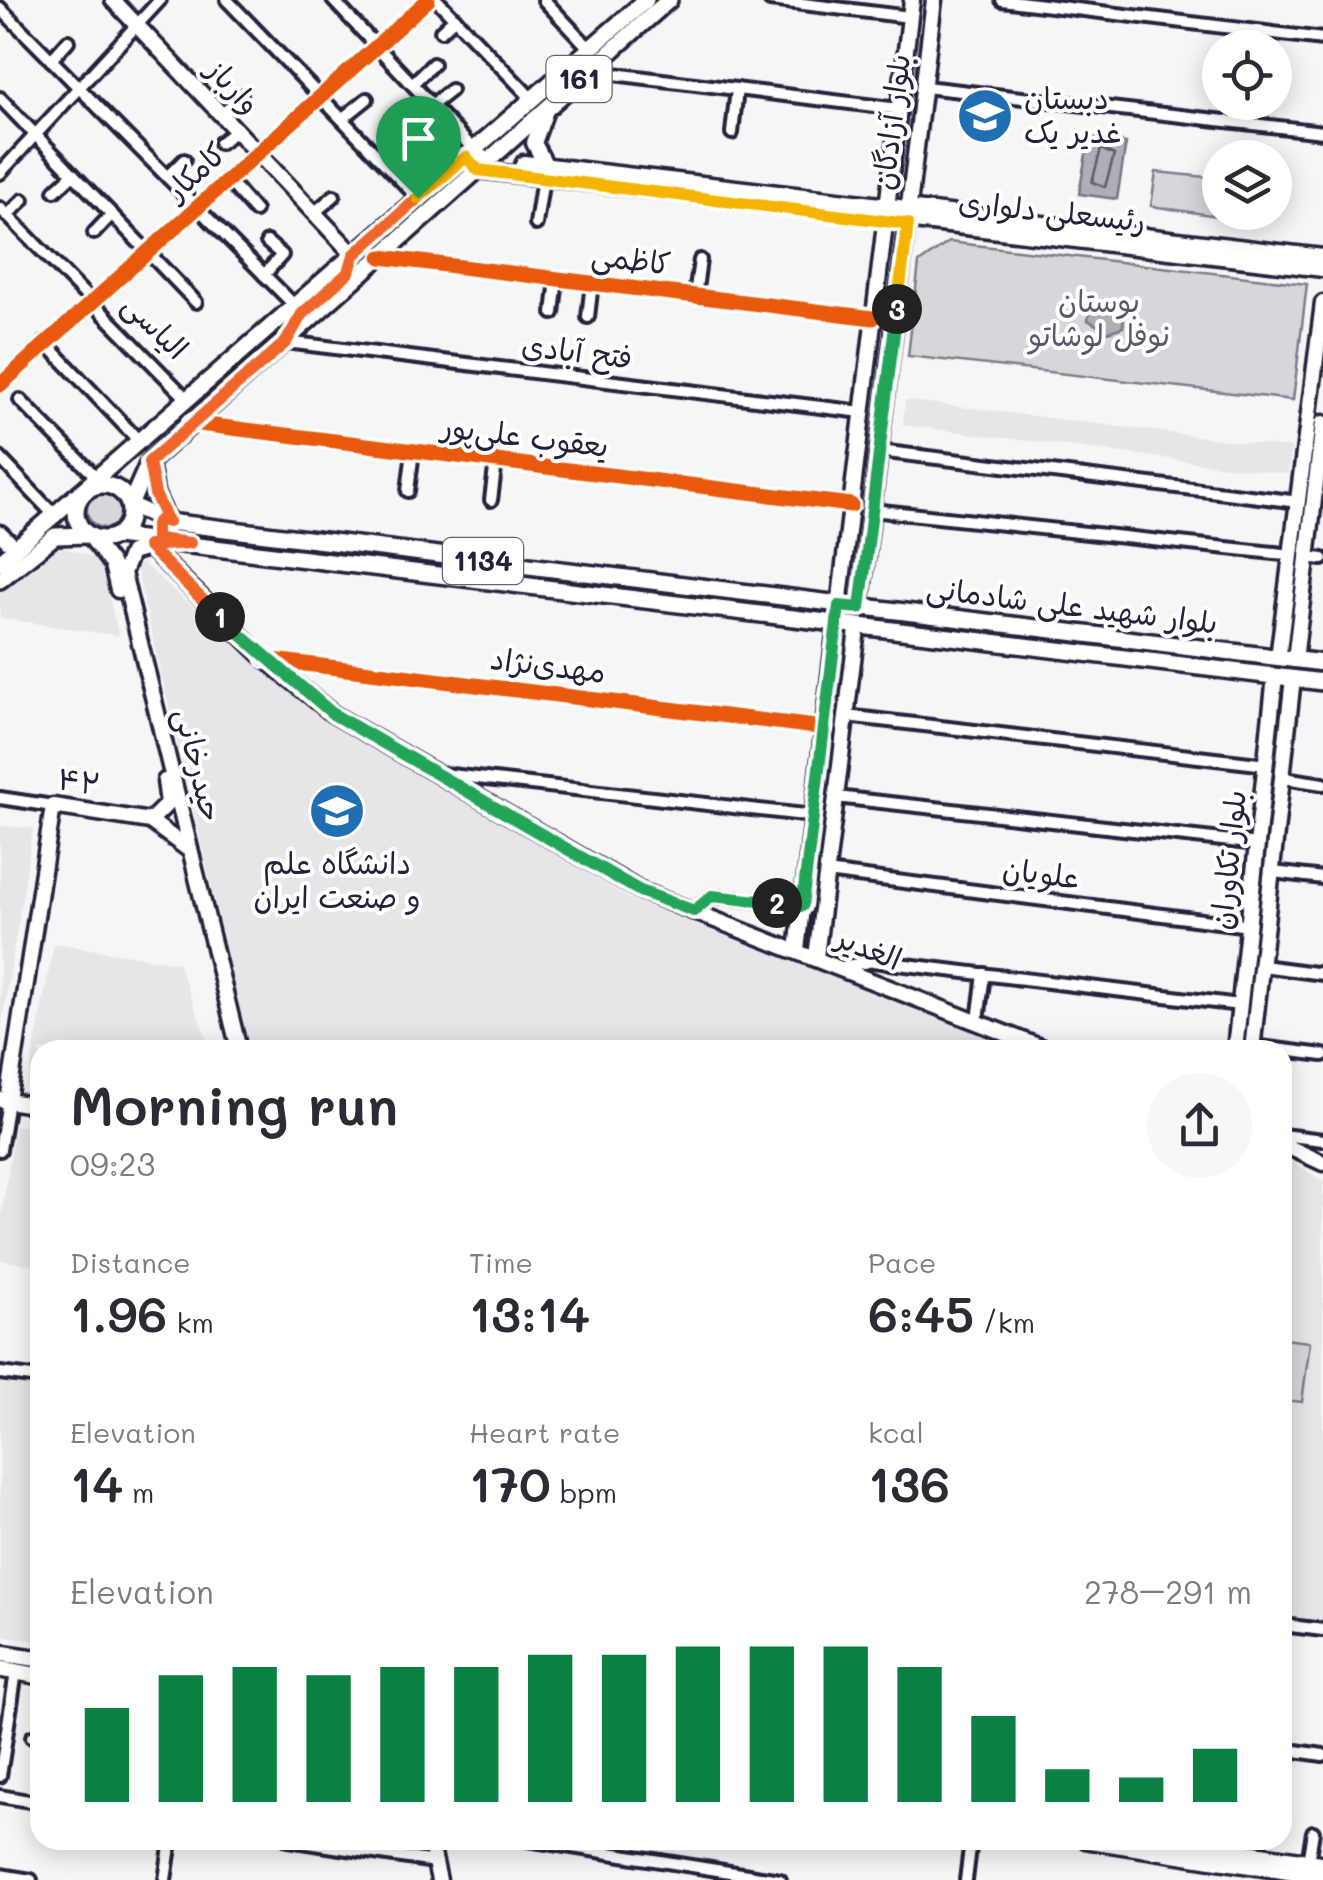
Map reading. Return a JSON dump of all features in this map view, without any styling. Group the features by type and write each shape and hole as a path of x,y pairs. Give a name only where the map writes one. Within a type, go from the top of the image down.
{"main road":[{"name":"وارباز","path":"113,0 354,255"},
{"name":"161","path":"130,505 149,462 484,165 590,49 646,0"},
{"name":"161","path":"0,562 470,154 588,71 669,0"},
{"name":"بلوار آزادگان","path":"839,606 912,0"},
{"name":"بلوار آزادگان","path":"860,608 934,0"},
{"path":"539,173 534,144 541,103"},
{"path":"470,154 484,165"},
{"name":"رئیسعلی دلواری","path":"484,165 1323,269"},
{"name":"رئیسعلی دلواری","path":"909,217 1323,257"},
{"path":"377,234 386,253"},
{"path":"286,342 302,314 349,272 354,255"},
{"path":"1300,556 1299,502 1323,304"},
{"path":"1276,676 1286,659 1300,556 1320,464 1323,422"},
{"path":"149,462 164,521 154,528 152,543"},
{"path":"0,580 54,536 116,536 130,520 130,505 123,492 111,485 96,485 84,492 76,515 89,535"},
{"name":"1134","path":"130,505 164,521 860,608"},
{"path":"0,533 16,549"},
{"name":"حیدرخانی","path":"89,535 112,565 168,794 165,810 150,820"},
{"name":"1134","path":"116,536 857,629"},
{"name":"حیدرخانی","path":"152,543 131,553 124,572 237,1040"},
{"name":"الغدیر","path":"152,543 172,572 265,659 333,714 640,891 1023,1040"},
{"path":"172,572 183,544"},
{"path":"797,950 839,606"},
{"path":"816,957 860,608"},
{"name":"بلوار شهید علی شادمانی","path":"860,608 1323,663"},
{"name":"بلوار شهید علی شادمانی","path":"857,629 1276,676"},
{"path":"1286,659 1293,678"},
{"name":"1134","path":"1276,676 1323,682"},
{"name":"بلوار تکاوران","path":"1236,1040 1276,676"},
{"name":"بلوار تکاوران","path":"1253,1040 1293,678"},
{"path":"30,1104 4,1100 12,1075 53,806"},
{"name":"۴۲","path":"53,806 150,820"},
{"path":"150,820 191,851"},
{"path":"12,1075 15,1090 30,1101"},
{"path":"1292,1149 1323,1163"},
{"path":"0,1653 30,1658"},
{"path":"432,1850 439,1880"},
{"path":"1151,1850 1323,1877"},
{"path":"1231,1850 1315,1863"}],"street":[{"path":"0,174 160,0"},
{"path":"227,0 418,198"},
{"path":"332,0 432,105 470,154"},
{"name":"کامکار","path":"0,384 428,0"},
{"path":"437,0 541,103"},
{"path":"544,0 590,49"},
{"path":"770,0 910,17"},
{"path":"1002,0 1323,40"},
{"path":"0,8 295,306"},
{"path":"440,31 454,18"},
{"path":"51,60 68,42"},
{"path":"412,84 433,64"},
{"path":"588,71 898,110"},
{"path":"925,88 1323,132"},
{"path":"432,105 451,90"},
{"path":"732,133 737,90"},
{"path":"222,115 241,96"},
{"path":"0,98 196,302"},
{"path":"342,119 366,99"},
{"path":"220,144 236,131"},
{"path":"167,177 184,160"},
{"path":"536,224 539,173"},
{"path":"55,191 73,174"},
{"path":"228,180 255,211"},
{"path":"314,213 334,196"},
{"path":"4,212 23,200"},
{"name":"الیاسی","path":"4,212 186,399"},
{"path":"94,233 112,214"},
{"path":"264,274 282,255 267,242"},
{"name":"کاظمی","path":"386,253 557,279 873,318"},
{"path":"696,296 700,260"},
{"path":"553,313 557,279"},
{"path":"588,317 592,283"},
{"path":"46,342 139,442"},
{"name":"فتح آبادی","path":"286,342 862,412"},
{"path":"20,400 98,479"},
{"name":"یعقوب علی‌پور","path":"191,424 851,505"},
{"path":"408,491 414,451"},
{"path":"879,451 1299,502"},
{"path":"0,458 56,517"},
{"path":"491,500 496,461"},
{"path":"872,510 1323,559"},
{"name":"مهدی‌نژاد","path":"265,659 824,728"},
{"path":"846,716 1268,766"},
{"path":"437,774 813,816"},
{"path":"1284,778 1323,784"},
{"path":"836,797 1258,844"},
{"name":"۴۲","path":"0,798 53,806"},
{"name":"علویان","path":"826,872 1249,926"},
{"path":"1273,872 1323,878"},
{"path":"694,911 712,896 802,906"},
{"path":"842,968 873,961 1240,1005"},
{"path":"1262,966 1323,974"},
{"path":"979,1013 984,974"},
{"path":"1292,1051 1323,1054"},
{"path":"0,1150 4,1100"},
{"path":"1292,1136 1323,1140"},
{"path":"0,1373 30,1377"},
{"path":"1292,1626 1323,1630"},
{"path":"0,1776 8,1670"},
{"path":"1292,1750 1323,1755"},
{"path":"0,1796 30,1800"},
{"path":"1313,1832 1315,1863"},
{"path":"165,1880 170,1850"},
{"path":"355,1850 435,1862"},
{"path":"591,1850 780,1880"},
{"path":"966,1880 970,1850"},
{"path":"0,1876 31,1880"}],"shaded area":[{"path":"905,400 1291,448 1288,474 903,425"},
{"path":"62,547 99,559 119,636 0,618 0,591 51,549"},
{"name":"دانشگاه علم و صنعت ایران","path":"142,563 327,721 634,901 997,1040 248,1040 136,567"},
{"path":"0,826 33,828 0,1036"},
{"path":"54,943 178,963 207,1040 36,1040"},
{"path":"15,1125 30,1127 30,1264 0,1260 0,1225"},
{"path":"1292,1162 1323,1181 1323,1624 1292,1620"},
{"path":"0,1379 30,1384 30,1640 0,1636"}],"green space":[{"path":"1156,172 1202,177 1202,214 1151,206"},
{"name":"بوستان نوفل لوشاتو","path":"949,242 1307,284 1293,400 908,356 919,263"},
{"path":"105,492 118,497 123,510 118,523 105,528 92,523 87,510 92,497"},
{"path":"1292,1340 1310,1342 1302,1402 1292,1401"}],"water":[{"path":"1089,137 1126,143 1117,199 1079,194"},
{"path":"1103,307 1124,316 1123,327 1108,332 1088,320 1089,313"}],"cycle path":[{"path":"0,385 428,0"},
{"path":"381,257 873,318"},
{"path":"191,423 851,505"},
{"path":"265,659 824,728"}],"place":[{"name":"دبستان غدیر یک","path":"985,116"},
{"name":"دانشگاه علم و صنعت ایران","path":"337,811"}],"route":[{"path":"466,157 478,170 908,224 860,608 839,606 802,906 712,896 694,911 640,891 333,714 265,659 148,546 190,543 156,539 156,524 160,520 168,522 155,494 149,462 286,342 302,314 349,272 354,255 418,198 466,157"}]}
